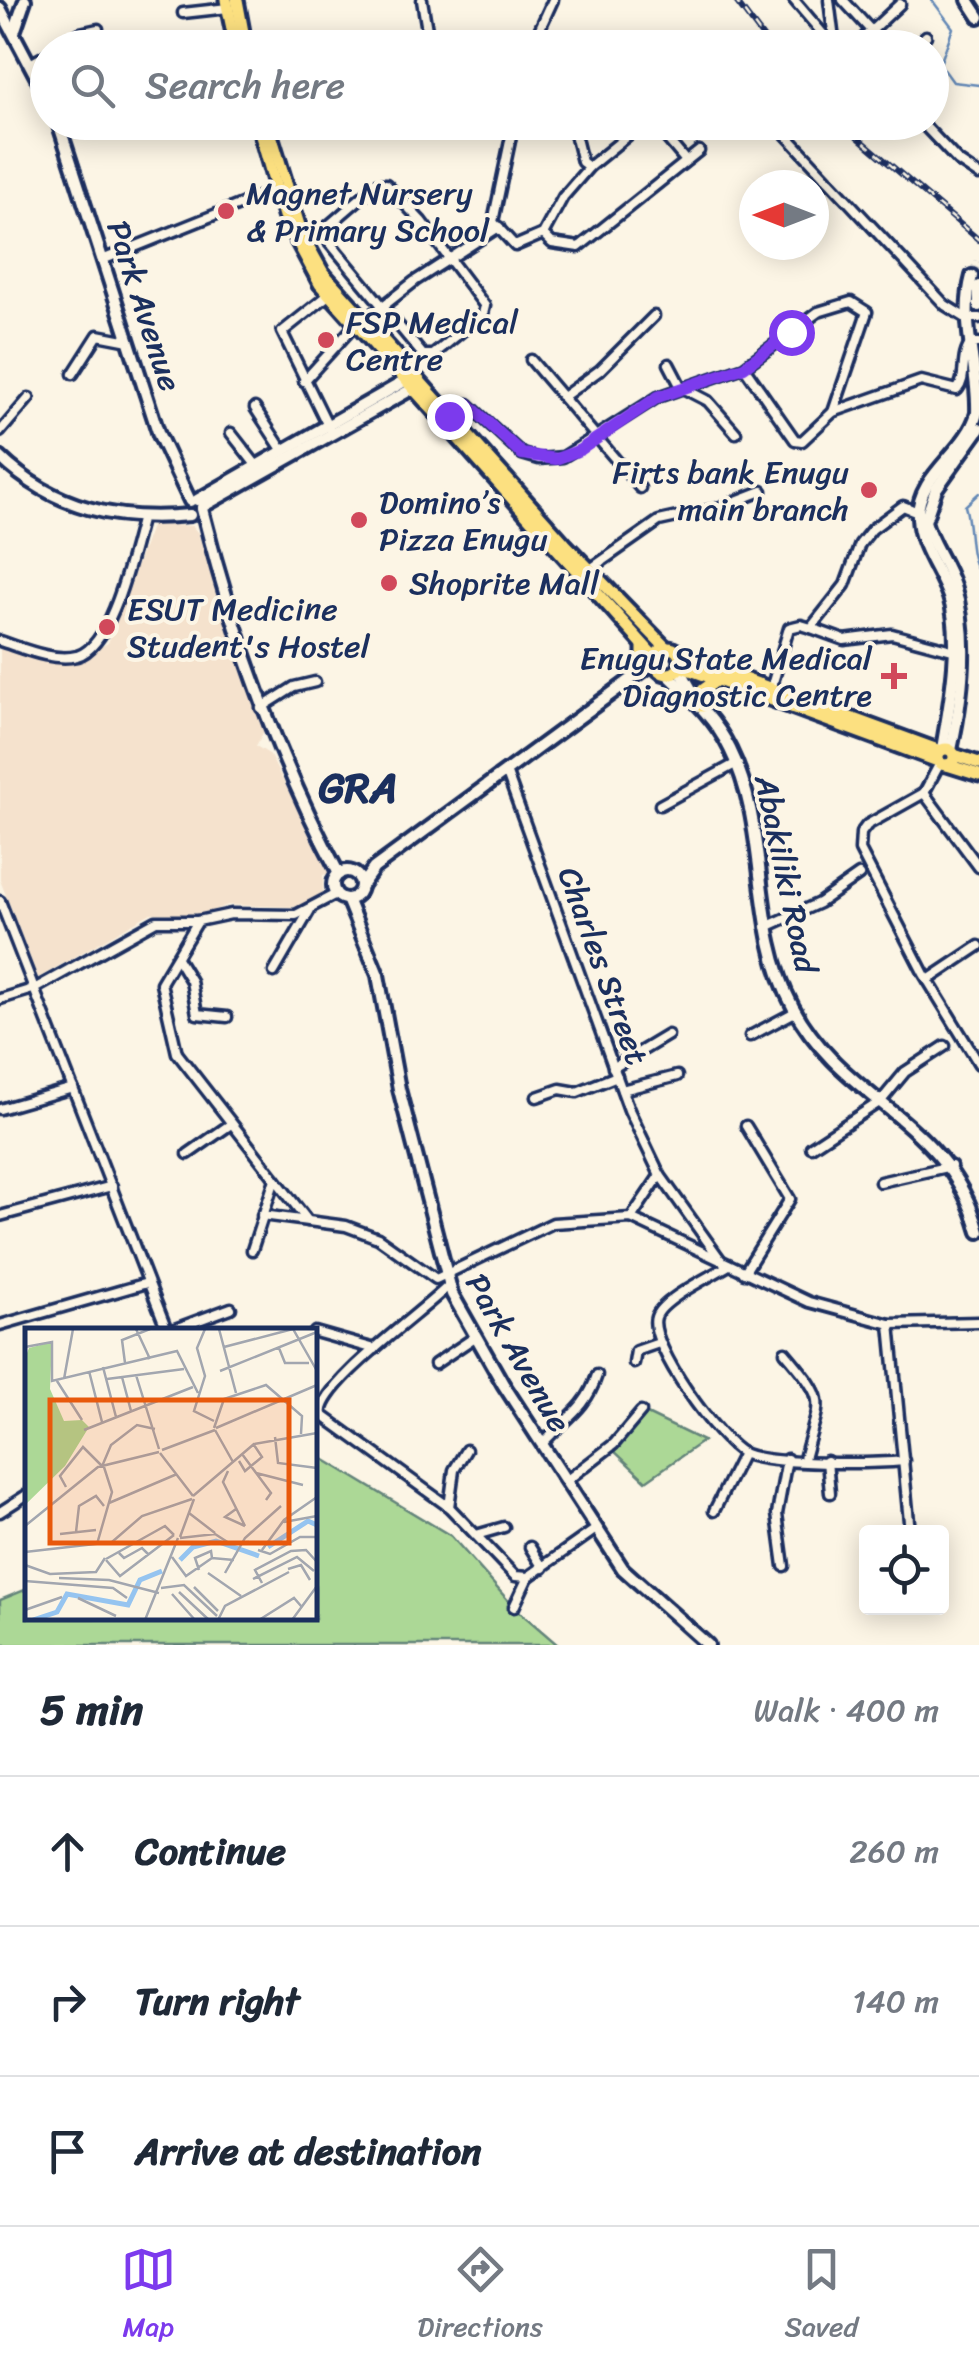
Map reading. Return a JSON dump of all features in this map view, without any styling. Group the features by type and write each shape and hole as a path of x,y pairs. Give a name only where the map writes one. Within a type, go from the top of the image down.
{"main road":[{"path":"22,0 0,10 30,64"},
{"path":"14,33 22,0"},
{"path":"968,0 979,17"},
{"path":"230,3 237,30"},
{"name":"Park Avenue","path":"64,140 164,446 208,539 262,708"},
{"path":"264,140 304,240 332,292"},
{"path":"271,140 296,244 332,292 560,547 589,570 668,663"},
{"path":"945,756 952,692 950,598 921,537 918,512 928,484 976,415 975,343 966,318 975,281"},
{"path":"975,281 979,306"},
{"path":"414,382 449,416 643,646 668,663 796,702 945,756 979,763"},
{"path":"230,486 256,466 414,382"},
{"path":"0,457 57,498 97,512 166,516 194,508 414,382"},
{"path":"945,756 960,679 960,625 954,584 929,535 925,514 936,489 979,428"},
{"path":"637,674 643,646"},
{"path":"374,868 348,873 334,884 346,897 361,886 374,868 637,674 668,663 771,689 796,702"},
{"name":"Abakiliki Road","path":"668,663 701,705 737,763 766,927 777,973 795,1012 822,1051 951,1166 979,1232"},
{"path":"701,705 704,688 719,679"},
{"path":"262,708 294,789 327,848 361,886"},
{"path":"945,756 979,775"},
{"name":"Park Avenue","path":"346,897 378,975 399,1089 446,1282 475,1337 596,1530 640,1588 708,1645"}],"street":[{"path":"422,0 426,30"},
{"path":"539,30 553,0"},
{"path":"794,0 820,30"},
{"path":"834,0 835,30"},
{"path":"834,0 868,30"},
{"path":"183,13 230,3"},
{"path":"872,30 900,4"},
{"path":"91,30 98,28"},
{"path":"510,140 493,222 506,241 515,246 543,234 564,198 589,167 620,140"},
{"path":"576,140 582,162 589,167"},
{"path":"668,140 685,160"},
{"path":"791,140 945,304 966,318 979,318"},
{"path":"938,140 958,161 979,174"},
{"path":"543,234 552,243 580,248 699,151"},
{"path":"304,240 321,232 381,182 450,258 485,306 483,314 428,356 321,232"},
{"path":"102,260 281,188"},
{"path":"304,381 360,323 498,227"},
{"path":"329,428 282,332 332,292"},
{"path":"449,416 460,405 468,404 522,454 539,459 563,458 658,397 744,367 818,312 841,302 860,305 866,318 833,412"},
{"path":"564,397 600,370 654,316"},
{"path":"74,374 98,336 129,341"},
{"path":"744,367 797,441 833,412 921,381 957,390 962,383 962,356 975,343"},
{"path":"532,360 640,488"},
{"path":"669,364 682,387 708,401 736,433"},
{"path":"0,432 29,398"},
{"path":"256,408 284,451"},
{"path":"231,433 256,466"},
{"path":"589,570 659,521 718,508 762,491"},
{"path":"811,628 845,584 860,544 872,529 903,506 918,512"},
{"path":"0,641 63,657 91,648 106,628 142,517"},
{"path":"771,689 790,628 801,624 844,640 892,634 952,650"},
{"path":"262,708 294,687 315,682"},
{"path":"945,756 924,794 867,824 861,833 860,850 928,980 979,1064"},
{"path":"660,805 737,763"},
{"name":"Charles Street","path":"506,772 622,1090 660,1175 725,1262"},
{"path":"924,794 979,865"},
{"path":"766,927 819,903 860,876"},
{"path":"0,999 36,988 156,921 198,921 231,914 285,916 346,897"},
{"path":"0,901 147,1283 169,1328"},
{"path":"274,972 310,910"},
{"path":"198,921 160,987 172,1042 230,1124 308,1221"},
{"path":"928,980 979,946"},
{"path":"177,958 192,981 197,1014 227,1017"},
{"path":"750,1036 795,1012"},
{"path":"537,1096 560,1090 577,1092 615,1072 668,1035"},
{"path":"811,1147 881,1102 905,1072 945,1046"},
{"path":"622,1090 677,1076"},
{"path":"0,1109 74,1088"},
{"path":"188,1154 230,1124"},
{"path":"744,1273 790,1199 746,1126"},
{"path":"880,1182 951,1166"},
{"path":"631,1218 660,1175"},
{"path":"252,1250 275,1179"},
{"path":"0,1216 112,1186"},
{"path":"262,1214 346,1226 378,1238 432,1278 446,1282"},
{"path":"528,1577 510,1574 450,1507 322,1416 324,1400 375,1349 446,1282 501,1244 553,1223 631,1218 808,1302 890,1324 979,1322"},
{"path":"725,1262 661,1308 654,1324 659,1344 712,1427 743,1453 827,1462 904,1460"},
{"path":"0,1325 147,1283"},
{"path":"176,1328 231,1308"},
{"path":"32,1316 35,1328"},
{"path":"890,1324 909,1525"},
{"path":"318,1333 375,1349"},
{"path":"435,1364 475,1337"},
{"path":"634,1363 636,1351 659,1344"},
{"path":"785,1352 808,1378 820,1410 804,1459"},
{"path":"542,1444 553,1429 577,1416 597,1375"},
{"path":"566,1481 614,1444 641,1412"},
{"path":"450,1507 454,1470 466,1450"},
{"path":"714,1511 743,1453"},
{"path":"784,1566 776,1514 787,1459"},
{"path":"827,1462 830,1493"},
{"path":"0,1512 25,1496"},
{"path":"476,1536 504,1527"},
{"path":"514,1607 528,1577 596,1530"},
{"path":"530,1547 543,1568"}],"shaded area":[{"path":"152,524 192,526 198,533 265,729 256,746 269,754 332,873 323,875 323,893 299,907 228,905 200,915 151,913 38,978 0,880 0,646 33,658 71,663 108,643"}],"green space":[{"path":"645,1413 703,1441 646,1481 613,1450"},
{"path":"318,1456 451,1536 514,1607 558,1645 0,1645 0,1600 25,1590 25,1620 318,1620"}],"waterway":[{"path":"932,0 953,28 949,39"},
{"path":"949,76 953,82 979,85"},
{"path":"979,493 965,506 979,572"}],"tunnel":[{"path":"972,276 979,262"}],"railway":[{"path":"735,0 758,30"},
{"path":"861,140 979,240"}],"place":[{"name":"Magnet Nursery & Primary School","path":"226,211"},
{"name":"FSP Medical Centre","path":"326,340"},
{"name":"Firts bank Enugu main branch","path":"869,490"},
{"name":"Domino’s Pizza Enugu","path":"359,520"},
{"name":"Shoprite Mall","path":"389,583"},
{"name":"ESUT Medicine Student's Hostel","path":"107,627"},
{"name":"Enugu State Medical Diagnostic Centre","path":"894,676"}],"district":[{"name":"GRA","path":"358,788"}],"route":[{"path":"449,416 460,405 468,404 522,454 539,459 563,458 658,397 694,381 744,367 791,332"}]}
